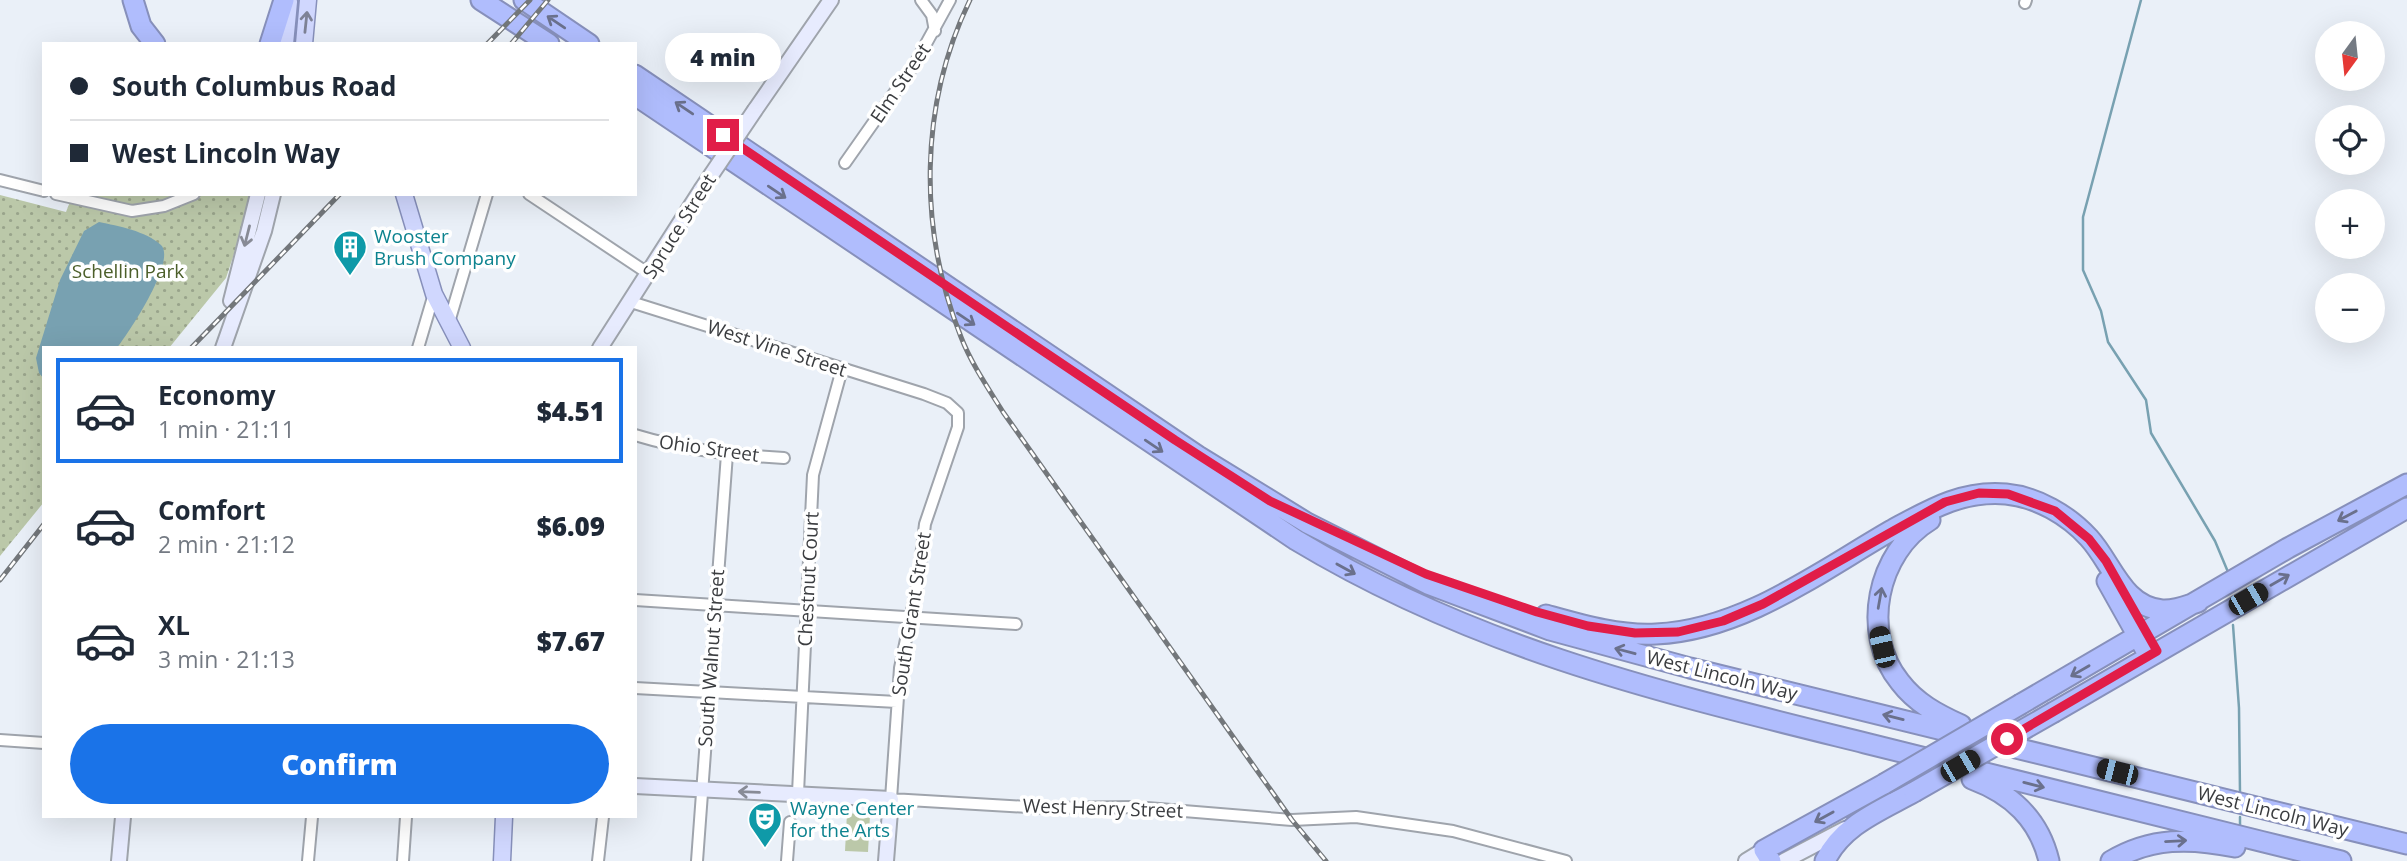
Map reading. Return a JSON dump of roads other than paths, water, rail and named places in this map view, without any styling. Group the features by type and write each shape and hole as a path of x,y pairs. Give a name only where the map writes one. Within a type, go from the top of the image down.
{"highway":[{"path":"122,0 131,28 141,42"},
{"path":"133,0 141,26 153,42"},
{"path":"271,42 284,0"},
{"path":"481,0 546,42"},
{"path":"495,0 556,42"},
{"path":"524,0 586,42"},
{"name":"West Lincoln Way","path":"637,76 1186,448 1270,501 1398,571 1550,630 1690,668 2407,844"},
{"name":"West Lincoln Way","path":"637,97 1199,476 1326,558 1419,607 1565,664 1706,703 2341,861"},
{"path":"1774,856 1884,784 2288,548 2407,484"},
{"path":"1270,501 1426,574 1537,612 1588,626 1635,633 1702,628 1743,613 1926,511 1959,497 1979,493 2024,498 2067,518 2094,544 2123,589 2142,635"},
{"path":"2153,653 2097,565 2076,538 2048,517 2015,505 1969,505 1925,524 1895,556 1880,595 1878,630 1888,663 1897,680 1923,705 1962,725 2164,777 2197,792"},
{"path":"1825,861 1836,841 1857,823 2407,508"},
{"path":"2123,589 2136,600 2161,610 2174,610 2198,602"},
{"path":"1706,703 1744,720 1982,783 2025,811 2043,840 2049,861"},
{"path":"2111,861 2152,844 2185,840 2301,861"}],"main road":[{"path":"285,42 290,0"},
{"path":"304,42 309,0"},
{"name":"Spruce Street","path":"601,346 701,190 831,0"},
{"path":"221,346 258,196"},
{"path":"222,346 264,231 273,196"},
{"path":"405,196 434,294 461,346"},
{"name":"West Henry Street","path":"637,786 891,799"},
{"name":"South Grant Street","path":"886,861 891,799"},
{"path":"119,861 123,818"},
{"path":"502,861 504,818"},
{"path":"1746,861 1774,856 1857,823"}],"street":[{"path":"921,0 932,15 935,32"},
{"name":"Elm Street","path":"845,163 935,32 950,0"},
{"path":"0,180 42,190"},
{"path":"65,196 132,211 164,206 189,196"},
{"path":"449,322 487,196"},
{"path":"531,196 649,274"},
{"path":"419,346 434,294"},
{"name":"West Vine Street","path":"631,302 924,394"},
{"name":"Chestnut Court","path":"798,793 813,475 842,369"},
{"name":"South Grant Street","path":"891,799 900,668 911,618 925,524 958,427 958,413 947,403 924,394"},
{"name":"Ohio Street","path":"637,436 671,446 784,458"},
{"name":"South Walnut Street","path":"697,861 727,454"},
{"path":"637,600 1016,624"},
{"path":"637,688 897,702"},
{"path":"0,740 42,743"},
{"name":"West Henry Street","path":"891,799 1045,808 1186,810 1292,820 1356,817 1453,831 1566,861"},
{"path":"308,861 312,818"},
{"path":"403,861 406,818"},
{"path":"598,861 603,818"},
{"path":"788,861 790,822"}],"water":[{"path":"99,222 148,236 161,245 164,253 162,266 149,297 118,346 42,346 42,377 36,358 60,280 84,231"}],"waterway":[{"path":"2141,0 2083,217 2083,270 2101,311 2108,342 2146,400 2151,433 2215,541 2228,572"},
{"path":"2233,625 2239,708 2240,793"},
{"path":"2240,817 2240,826"}],"railway":[{"path":"489,42 530,0"},
{"path":"513,42 548,0"},
{"path":"970,0 953,40 941,82 933,124 930,167 937,254 961,337 1003,412 1292,820 1326,861"},
{"path":"193,346 338,196"},
{"path":"0,580 42,527"}],"place":[{"name":"Wooster Brush Company","path":"350,277"},
{"name":"Wayne Center for the Arts","path":"765,849"}],"park label":[{"name":"Schellin Park","path":"128,271"}]}
